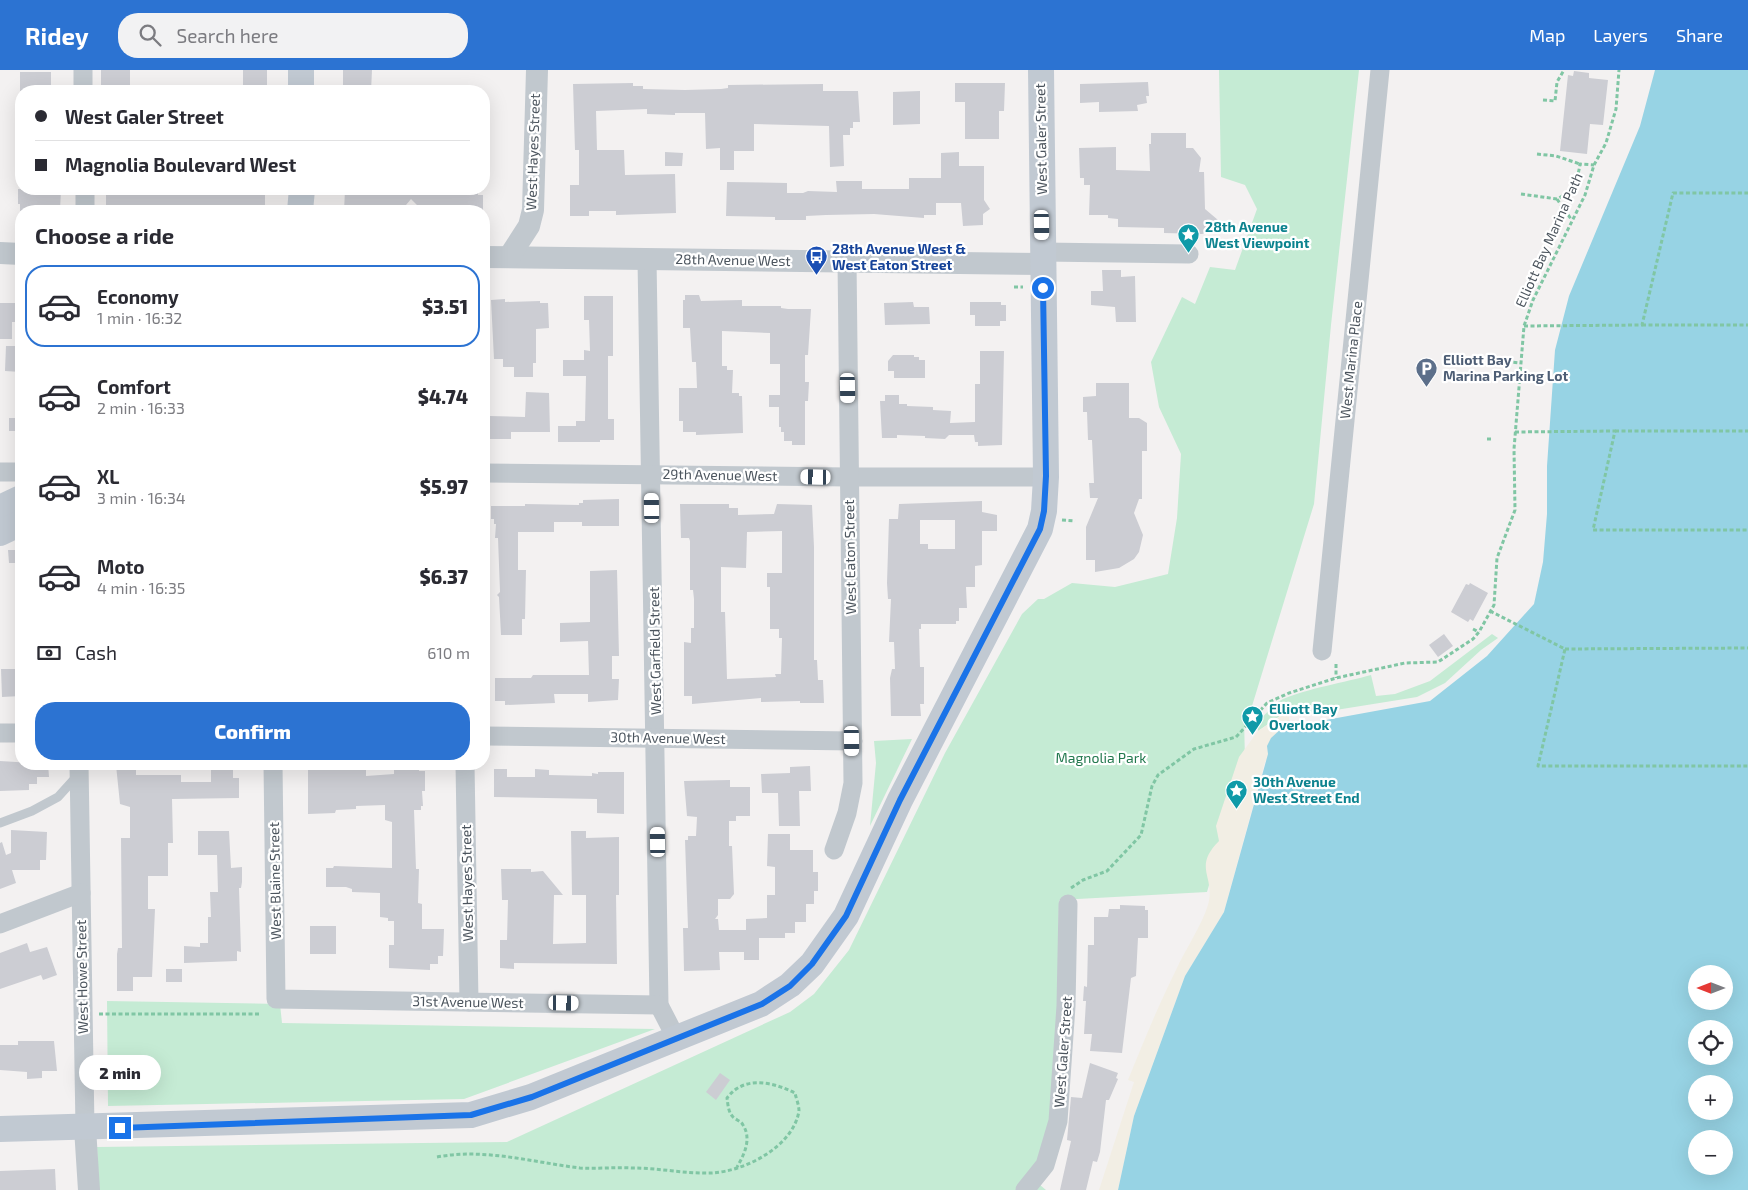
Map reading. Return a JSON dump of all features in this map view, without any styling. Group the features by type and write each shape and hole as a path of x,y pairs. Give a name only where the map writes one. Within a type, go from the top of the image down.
{"main road":[{"path":"301,70 301,85"},
{"name":"West Galer Street","path":"0,1129 85,1128 471,1115 532,1097 677,1040 762,1004 791,984 812,964 831,940 846,916 900,800 1020,572 1040,529 1053,514 1046,476 1041,70"},
{"path":"0,508 15,501"},
{"path":"0,533 15,526"}],"street":[{"path":"83,70 83,85"},
{"name":"West Hayes Street","path":"509,257 529,226 532,210 537,70"},
{"name":"West Marina Place","path":"1322,651 1380,70"},
{"path":"0,253 15,254"},
{"name":"28th Avenue West","path":"490,258 847,261 1189,254"},
{"name":"West Garfield Street","path":"647,259 652,474 659,1005 677,1040"},
{"name":"West Eaton Street","path":"834,850 847,813 852,784 847,261"},
{"path":"0,472 15,472"},
{"name":"29th Avenue West","path":"490,473 849,477 1046,476"},
{"path":"0,733 15,733"},
{"name":"30th Avenue West","path":"490,736 852,741"},
{"name":"West Howe Street","path":"79,770 85,1128 89,1183"},
{"name":"West Blaine Street","path":"273,770 276,999"},
{"name":"West Hayes Street","path":"465,770 469,1002"},
{"path":"0,924 81,893"},
{"name":"West Galer Street","path":"1025,1190 1045,1165 1058,1120 1066,1006 1068,904"},
{"name":"31st Avenue West","path":"276,999 659,1005"}],"lane":[{"path":"0,823 32,811 58,797 78,770"}],"path":[{"path":"1543,100 1555,101 1557,82 1564,70"},
{"name":"Elliott Bay Marina Path","path":"1068,904 1068,890 1082,880 1107,871 1141,834 1152,786 1158,775 1194,749 1236,737 1267,703 1289,693 1336,678 1405,663 1438,662 1473,639 1479,632 1494,605 1497,558 1515,510 1515,432 1524,326 1533,300 1571,219 1585,195 1594,165 1606,143 1616,108 1619,70"},
{"path":"1537,154 1556,156 1580,164 1594,165"},
{"path":"1521,194 1557,199 1571,188 1578,174 1580,164"},
{"path":"1642,325 1673,193 1748,193"},
{"path":"1557,199 1571,219"},
{"path":"1014,287 1023,287"},
{"path":"1524,326 1748,325"},
{"path":"1494,360 1520,363"},
{"path":"1615,431 1594,530 1748,530"},
{"path":"1515,432 1748,431"},
{"path":"1487,439 1492,439"},
{"path":"1053,514 1075,521"},
{"path":"1490,611 1566,649 1748,648"},
{"path":"1473,629 1479,632"},
{"path":"1566,649 1538,766 1748,766"},
{"path":"1336,664 1336,678"},
{"path":"1247,725 1252,729"},
{"path":"96,1014 261,1014"},
{"path":"437,1157 456,1154 496,1155 582,1168 632,1168 713,1173 737,1167 762,1157 781,1144 794,1125 799,1110 795,1092 768,1082 747,1084 734,1089 727,1098 728,1108 733,1117 742,1124 746,1134 746,1149 737,1167"}],"green space":[{"name":"Magnolia Park","path":"1219,70 1359,70 1331,325 1314,504 1252,706 1244,718 1245,761 1207,892 1059,900 1057,1049 1053,1100 1040,1185 1046,1190 99,1190 97,1147 507,1142 790,1012 814,994 849,950 945,753 1022,614 1038,599 1044,599 1072,583 1115,587 1168,574 1177,518 1181,454 1159,407 1151,362 1182,297 1195,304 1210,267 1235,270 1257,209 1245,185 1221,177"},
{"path":"1492,634 1498,638 1481,650 1445,683 1417,697 1317,713 1283,714 1258,731 1257,722 1275,704 1292,695 1371,675 1376,696 1395,694 1430,681"},
{"path":"912,739 870,826 876,763 874,741"},
{"path":"107,1001 280,1004 282,1023 655,1029 464,1099 108,1106"}],"sand":[{"path":"1283,714 1289,714 1289,720 1294,724 1265,762 1224,912 1185,976 1134,1116 1118,1190 1099,1190 1134,1082 1128,1080 1163,997 1202,921 1208,905 1210,895 1206,872 1207,858 1219,841 1216,826 1239,757 1258,731"}],"water":[{"path":"1655,70 1748,70 1748,1190 1118,1190 1134,1116 1185,976 1224,912 1268,754 1267,746 1271,738 1282,728 1294,724 1315,722 1430,701 1487,656 1534,604 1543,562 1547,514 1547,466 1555,350 1569,296 1640,126"}],"building":[{"path":"101,70 130,70 130,85 101,85"},
{"path":"243,70 267,70 267,85 243,85"},
{"path":"343,70 372,70 371,85 343,85"},
{"path":"1574,71 1589,73 1589,78 1608,80 1603,125 1590,124 1587,154 1560,151 1568,75 1573,76"},
{"path":"20,72 51,72 51,85 20,85"},
{"path":"1148,82 1149,96 1146,96 1147,103 1137,105 1138,111 1099,112 1099,102 1080,103 1080,84"},
{"path":"633,83 633,86 643,86 643,89 685,90 721,89 728,88 728,85 823,84 823,91 858,91 860,122 853,122 853,128 850,128 850,135 843,135 844,166 830,167 829,126 754,124 754,151 734,151 734,170 720,170 720,148 706,149 705,113 647,114 647,109 596,111 597,150 624,150 625,175 675,174 676,213 616,215 616,211 589,211 589,216 570,216 570,185 579,185 579,150 575,150 573,84"},
{"path":"955,83 1005,83 1004,111 999,111 999,139 965,139 965,102 955,102"},
{"path":"920,91 920,124 893,125 893,92"},
{"path":"1151,133 1186,133 1186,148 1193,148 1201,158 1199,172 1204,172 1205,209 1218,220 1218,229 1202,234 1164,233 1164,228 1118,227 1118,219 1108,218 1108,215 1089,215 1090,185 1084,185 1084,178 1080,178 1079,148 1116,147 1116,170 1150,171 1149,144 1151,144"},
{"path":"665,152 683,153 682,166 665,166"},
{"path":"959,152 959,166 984,166 984,200 990,209 983,214 983,225 963,226 961,203 936,203 936,215 924,215 924,218 874,214 806,216 806,220 775,220 775,217 726,216 727,182 787,183 787,193 803,193 808,191 837,192 836,181 862,181 862,189 909,189 909,178 941,178 941,153"},
{"path":"18,195 61,195 60,205 18,204"},
{"path":"106,195 265,195 265,205 106,205"},
{"path":"345,195 483,195 483,205 417,205 411,199 406,205 344,205"},
{"path":"1102,270 1121,270 1121,277 1135,276 1136,322 1116,322 1115,307 1091,305 1091,291 1103,291"},
{"path":"685,295 699,295 701,301 742,300 742,306 781,306 781,308 788,309 811,309 808,355 805,355 805,382 809,382 808,401 805,401 805,445 792,445 792,441 784,441 784,432 781,432 781,427 779,427 779,407 769,407 769,395 780,395 780,364 770,364 770,333 722,331 722,366 727,366 727,370 733,370 732,393 739,393 739,396 742,396 743,433 696,435 696,432 683,432 683,421 679,421 679,388 697,388 696,362 692,362 690,328 683,328 683,300 685,300"},
{"path":"584,296 613,296 613,356 608,356 608,419 614,419 614,440 558,442 558,426 576,426 576,421 585,421 586,376 563,376 563,360 584,360 584,350 590,351 589,320 584,320"},
{"path":"505,299 505,302 540,301 540,303 548,303 549,328 536,329 536,363 533,363 533,377 514,377 514,367 503,367 503,359 494,359 491,300"},
{"path":"913,302 914,307 929,307 930,324 885,325 884,303"},
{"path":"970,302 1001,302 1001,305 1006,305 1006,321 1000,321 1000,326 975,326 975,315 970,315"},
{"path":"0,303 15,303 15,322 12,322 12,339 0,339"},
{"path":"6,346 15,346 15,372 5,371"},
{"path":"980,351 1004,351 1002,445 978,446 974,435 949,435 945,439 897,435 897,438 882,438 880,401 885,401 885,395 899,395 899,404 907,404 907,406 933,407 933,410 951,411 950,423 975,422 975,384 980,384"},
{"path":"893,355 914,355 914,357 919,357 919,360 925,360 925,378 894,378 894,371 888,371 888,361"},
{"path":"1096,383 1129,383 1129,418 1139,418 1147,423 1147,451 1142,451 1142,499 1139,499 1134,513 1143,535 1139,552 1134,559 1119,568 1095,572 1095,560 1086,560 1086,527 1098,498 1090,498 1089,483 1094,483 1092,440 1088,440 1087,412 1083,412 1083,397 1096,396"},
{"path":"526,392 549,393 550,432 511,432 511,439 490,439 490,416 525,417"},
{"path":"9,418 15,418 15,431 9,431"},
{"path":"619,499 619,526 582,526 582,522 554,522 554,532 518,532 518,570 526,570 525,619 522,619 522,635 501,635 499,597 497,595 500,592 498,538 495,538 496,524 494,524 494,519 491,519 491,506 525,506 525,504 579,505 579,503 583,503 583,500"},
{"path":"982,501 982,512 997,515 997,531 982,531 982,565 975,566 975,587 966,587 967,608 959,608 959,621 956,621 956,624 921,624 921,629 919,629 920,667 924,667 924,704 920,704 921,716 891,716 890,678 892,669 895,669 894,642 889,642 891,599 888,599 887,583 889,519 898,519 899,504","holes":["920,520 955,520 955,549 928,549 928,544 920,544"]},
{"path":"680,504 729,504 729,508 738,508 738,515 774,514 777,504 812,505 814,660 817,660 818,680 823,680 824,703 800,703 800,701 761,702 761,698 692,704 692,696 684,696 684,642 691,643 691,628 694,628 694,599 693,590 690,590 690,541 689,538 681,538","holes":["782,531 782,573 767,573 767,587 770,587 770,629 779,629 779,638 782,638 781,674 775,674 776,677 727,679 725,612 721,612 721,567 746,568 747,532"]},
{"path":"8,550 15,550 15,563 9,563"},
{"path":"617,570 619,656 612,656 612,679 619,679 618,700 588,702 588,694 554,694 555,703 505,705 505,701 495,701 495,678 531,678 533,675 589,675 588,641 560,642 560,623 590,622 590,571"},
{"path":"1470,583 1488,593 1473,621 1470,619 1468,622 1451,612 1466,584 1469,585"},
{"path":"1444,634 1453,646 1438,657 1429,645"},
{"path":"1,669 15,669 15,696 2,697"},
{"path":"0,761 15,762 15,770 48,770 49,777 37,777 37,784 29,784 29,790 0,791"},
{"path":"810,766 811,791 799,791 800,826 779,826 778,793 762,793 761,774 790,773 790,767"},
{"path":"494,769 507,769 507,777 535,777 535,769 549,770 549,775 592,776 592,773 598,774 598,772 624,772 624,814 597,813 597,799 494,797"},
{"path":"117,770 136,770 136,775 181,775 181,782 211,782 211,770 233,770 233,778 239,778 239,798 172,799 173,843 168,843 168,876 148,876 148,909 155,909 152,977 133,977 133,991 117,991 117,954 118,948 122,948 121,838 130,838 130,807 120,804"},
{"path":"308,770 366,770 366,776 394,774 394,770 425,771 425,791 422,791 423,806 421,806 421,810 414,810 416,869 419,869 418,903 422,904 422,929 444,929 443,956 438,956 438,964 430,964 430,970 389,968 389,945 394,945 394,921 388,921 388,918 380,917 380,893 352,892 352,889 346,887 326,887 326,868 333,868 334,866 392,868 392,822 385,820 385,805 356,806 356,809 336,810 335,813 308,814"},
{"path":"730,780 730,787 750,787 750,816 736,816 736,821 729,821 729,846 732,846 734,894 730,899 718,899 718,915 715,919 718,919 719,930 746,930 746,919 767,918 767,895 775,895 775,867 767,866 768,834 790,834 790,850 813,850 813,872 818,872 818,891 814,891 814,904 806,904 806,922 795,922 795,933 785,933 785,938 759,938 759,960 744,960 744,952 719,952 720,970 684,971 683,928 688,928 685,840 688,840 688,836 696,836 697,817 687,816 684,781"},
{"path":"11,830 47,832 46,860 40,860 40,870 12,870 16,883 0,889 0,843 2,842 6,855 11,853"},
{"path":"198,831 229,831 231,868 242,867 242,882 241,888 239,888 241,952 237,951 237,961 184,963 184,946 200,947 200,943 208,943 208,917 211,917 210,892 218,892 217,855 198,855"},
{"path":"571,831 586,831 586,838 619,837 619,895 616,895 617,964 514,963 514,969 500,968 500,940 507,940 508,900 502,900 501,869 531,869 531,872 543,871 563,895 554,895 553,944 586,943 586,895 572,895"},
{"path":"1120,905 1145,906 1145,910 1148,910 1148,938 1138,938 1136,976 1131,978 1122,1053 1090,1051 1092,1034 1084,1034 1086,1001 1083,1001 1084,986 1087,987 1088,945 1094,945 1094,917 1108,917 1109,909 1120,909"},
{"path":"310,926 336,926 336,954 310,954"},
{"path":"27,943 30,952 47,947 57,975 43,980 41,975 0,989 0,953"},
{"path":"166,969 182,969 182,982 166,982"},
{"path":"18,1041 54,1041 57,1071 42,1071 42,1078 27,1079 27,1072 0,1070 0,1045 18,1045"},
{"path":"1090,1063 1118,1073 1116,1078 1118,1079 1109,1100 1106,1100 1100,1152 1097,1162 1093,1161 1086,1190 1060,1190 1071,1141 1067,1140 1071,1097 1082,1098"},
{"path":"720,1073 730,1080 716,1100 706,1092"},
{"path":"55,1169 56,1190 0,1190 0,1171"}],"place":[{"name":"28th Avenue West Viewpoint","path":"1189,254"},
{"name":"28th Avenue West & West Eaton Street","path":"816,276"},
{"name":"Elliott Bay Marina Parking Lot","path":"1427,387"},
{"name":"Elliott Bay Overlook","path":"1253,736"},
{"name":"30th Avenue West Street End","path":"1237,809"}],"route":[{"path":"120,1128 446,1118 471,1115 532,1097 677,1040 762,1004 790,986 812,964 831,940 846,916 900,800 973,658 1020,572 1040,529 1044,511 1046,476 1043,288"}]}
